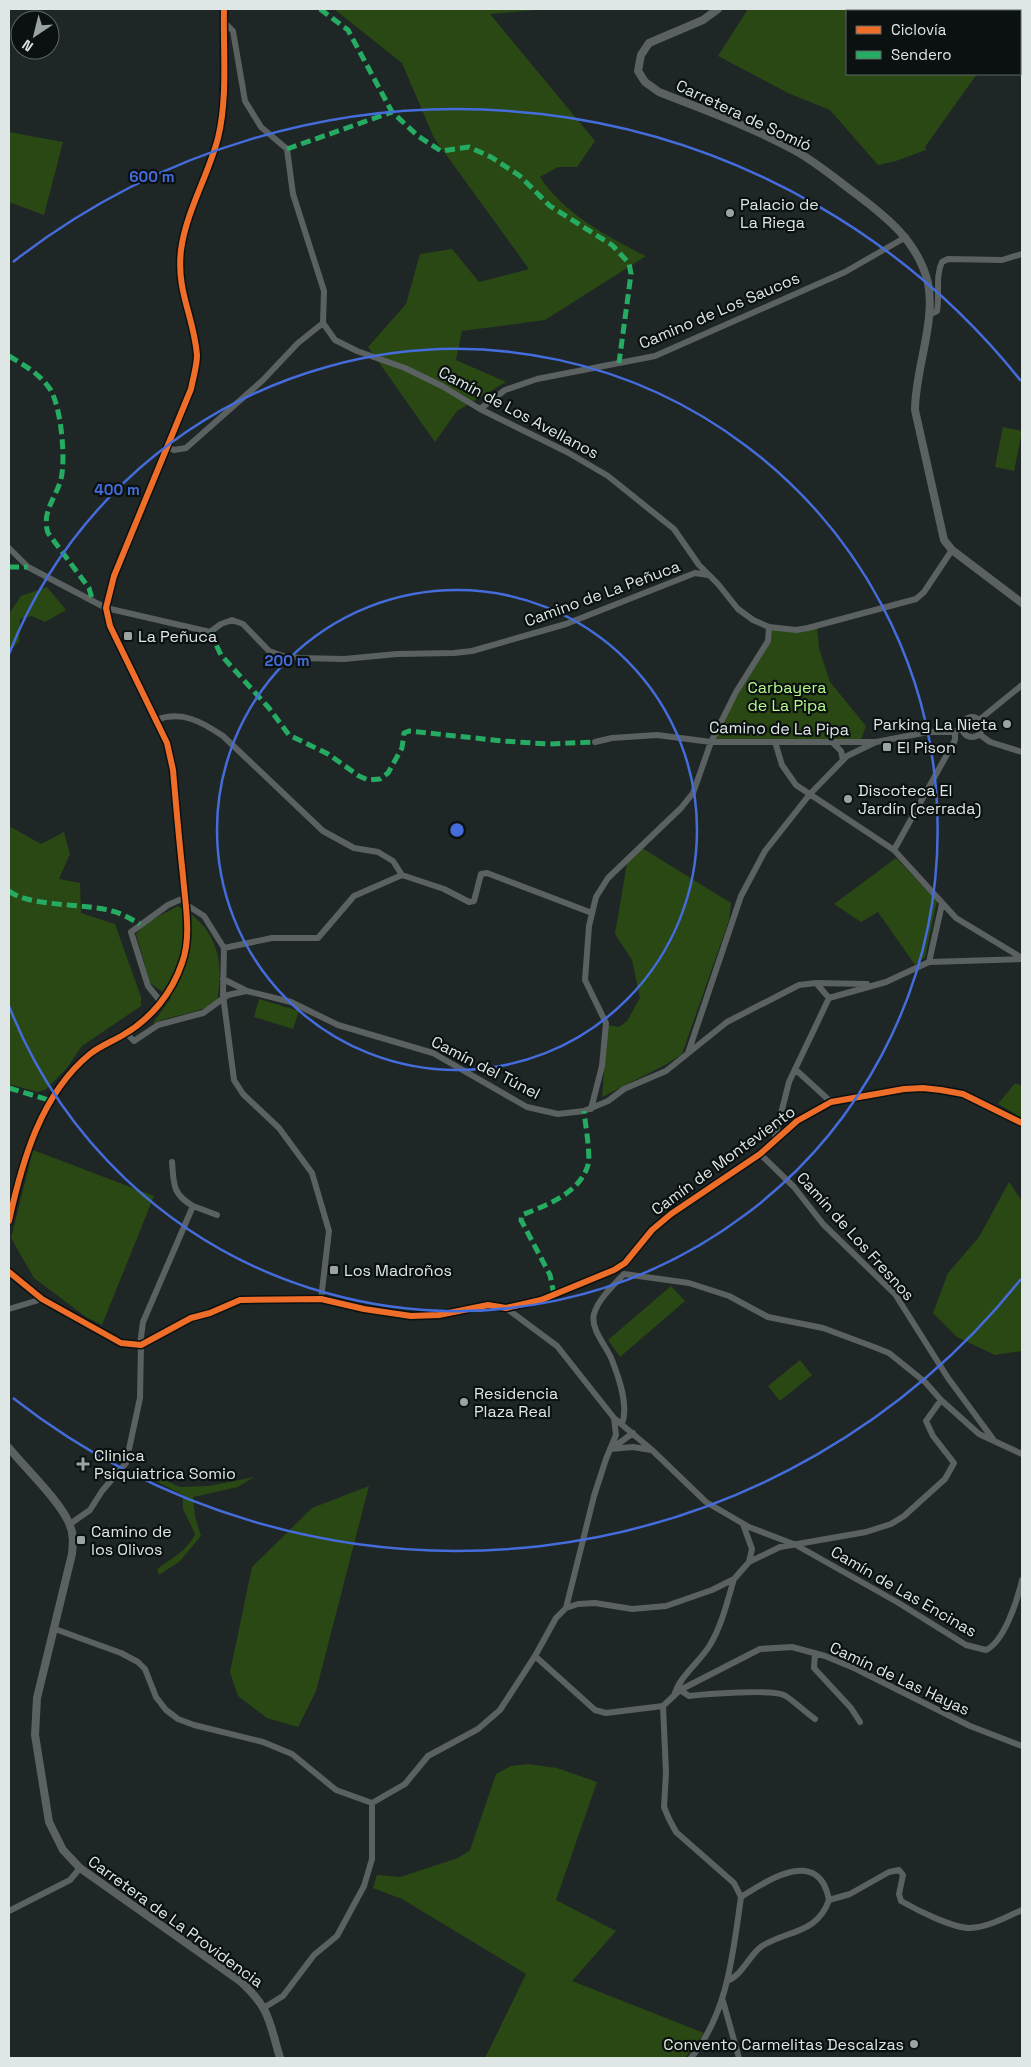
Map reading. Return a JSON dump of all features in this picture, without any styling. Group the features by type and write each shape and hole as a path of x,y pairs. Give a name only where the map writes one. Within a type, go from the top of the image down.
{"street":[{"path":"9,1221 18,1176 34,1135 61,1082 91,1053 144,1021 161,1002 174,982 183,961 187,934 173,770 167,743 114,636 106,608 114,576 191,389 197,357 194,333 179,280 181,250 185,233 213,156 221,123 224,9"},
{"name":"Carretera de Somió","path":"717,9 703,20 649,44 640,55 638,71 645,82 659,92 794,150 889,218 906,237 919,260 928,284 929,314 915,390 915,410 944,540 952,550 1022,603"},
{"path":"167,447 174,450 186,448 263,380 298,343 323,323 324,291 294,194 288,149 260,127 245,101 233,31 224,22"},
{"name":"Camino de Los Saucos","path":"480,409 505,390 537,379 655,356 845,272 906,237"},
{"path":"929,314 937,311 940,298 938,270 942,262 948,260 1002,260 1022,254"},
{"name":"Camín de Los Avellanos","path":"323,323 335,340 427,379 480,409 567,452 608,476 674,529 708,575 718,584 738,609 753,620 769,626 790,630 808,628 916,599 924,592 952,550"},
{"name":"Camino de La Peñuca","path":"9,548 28,567 106,608 210,632 221,624 232,620 243,624 269,651 283,656 344,659 397,654 472,651 566,624 695,573 708,575"},
{"path":"591,1109 602,1066 606,1022 585,980 592,913 596,897 608,878 681,808 692,793 711,742 736,692 768,641 769,626"},
{"path":"979,720 1022,685"},
{"path":"156,720 164,717 189,716 207,725 224,736 323,831 354,848 378,852 394,861 402,875 444,889 469,902 474,901 481,874 488,874 592,913"},
{"path":"979,734 981,729 979,720 974,717 967,718 963,722 962,728 969,736 979,734 990,742 1022,752"},
{"name":"Camino de La Pipa","path":"595,742 612,738 657,735 711,742 876,742 928,732 955,732 962,728"},
{"path":"894,850 955,740 955,732"},
{"path":"775,742 788,774 796,785 894,850 956,918 1022,958"},
{"path":"832,742 841,751 843,760"},
{"path":"688,1055 741,896 765,851 810,794 843,760 876,742"},
{"path":"224,948 272,938 318,938 354,896 402,875"},
{"path":"161,1002 148,986 131,932 168,904 185,901 204,916 224,948 223,998 234,1080 243,1094 279,1128 312,1174 329,1231 321,1298"},
{"path":"929,962 942,904"},
{"path":"773,1142 795,1069 829,998 900,976 929,962 1022,958"},
{"name":"Camín del Túnel","path":"224,979 247,991 291,1002 338,1025 433,1053 527,1107 558,1114 591,1109 608,1102 624,1089 666,1071 727,1022 799,985 816,983 873,984"},
{"path":"816,983 829,998"},
{"path":"126,1033 134,1041 158,1025 203,1014 228,995 247,991"},
{"path":"795,1069 831,1102"},
{"name":"Camín de Monteviento","path":"140,1345 191,1318 210,1313 240,1300 321,1298 364,1309 411,1316 439,1315 488,1305 506,1308 541,1300 614,1270 625,1263 652,1230 671,1214 760,1154 797,1121 831,1102 904,1090 923,1088 942,1090 963,1094 1022,1124"},
{"name":"Camín de Los Fresnos","path":"760,1154 794,1187 822,1224 895,1294 948,1378 993,1440"},
{"path":"172,1162 175,1191 182,1199 193,1206 217,1215"},
{"path":"70,1524 90,1510 102,1491 126,1463 140,1398 140,1345 143,1322 193,1206"},
{"path":"9,1272 42,1299 121,1343 140,1345"},
{"path":"622,1424 625,1412 620,1387 612,1361 595,1325 594,1314 607,1292 624,1274 689,1283 729,1296 768,1317 823,1328 889,1353 925,1382 941,1400 979,1434 1022,1454"},
{"path":"9,1309 42,1299"},
{"name":"Camín de Las Encinas","path":"506,1308 557,1346 614,1418 652,1450 706,1502 743,1524 796,1545 978,1650 986,1650 994,1646 1017,1600 1022,1580"},
{"path":"55,1629 121,1653 138,1662 145,1669 156,1697 166,1710 178,1719 194,1725 262,1742 292,1754 336,1790 372,1803 405,1784 428,1756 478,1729 500,1710 535,1656 556,1618 566,1608 578,1604 595,1603 632,1609 666,1606 712,1590 734,1579 749,1562 780,1547 866,1532 891,1524 904,1516 945,1479 954,1463 933,1436 926,1421 941,1400"},
{"path":"566,1608 594,1496 616,1435 614,1418"},
{"path":"610,1449 633,1433"},
{"path":"610,1449 634,1447 652,1450"},
{"name":"Carretera de La Providencia","path":"9,1448 59,1507 70,1524 73,1541 72,1554 55,1629 37,1698 35,1735 49,1822 63,1850 80,1868 240,1981 257,1996 265,2007 280,2058"},
{"path":"743,1524 752,1549 749,1562"},
{"path":"674,1696 676,1686 709,1647 720,1624 734,1579"},
{"name":"Camín de Las Hayas","path":"663,1706 680,1690 760,1649 792,1647 815,1653 854,1668 970,1726 1022,1746"},
{"path":"815,1653 814,1668 851,1708 860,1722"},
{"path":"535,1656 595,1710 606,1713 663,1706 664,1807 676,1832 734,1882 741,1897 723,2002 701,2046 692,2058"},
{"path":"680,1690 689,1696 721,1693 784,1695 815,1719"},
{"path":"265,2007 283,1996 314,1955 337,1936 364,1886 372,1858 372,1803"},
{"path":"9,1911 70,1880 80,1868"},
{"path":"727,1981 733,1979 756,1950 774,1938 805,1930 819,1918 829,1900 827,1891 818,1879 802,1870 795,1869 763,1883 741,1897"},
{"path":"829,1900 850,1894 890,1872 899,1870 903,1875 899,1894 901,1901 933,1917 969,1928 994,1923 1022,1910"},
{"path":"723,2002 738,2058"}],"green space":[{"path":"334,9 548,9 490,14 595,141 577,167 558,167 540,177 561,202 587,223 646,256 545,320 462,331 456,360 506,382 457,411 435,442 368,347 406,304 420,254 452,249 479,282 529,269 434,138 402,63"},
{"path":"748,9 991,9 846,10 846,75 976,75 925,147 926,150 896,161 878,165 830,110 788,93 718,56"},
{"path":"9,132 63,142 44,215 9,202"},
{"path":"1003,427 1022,431 1014,471 995,467"},
{"path":"47,587 66,610 45,622 32,616 20,619 19,642 9,651 9,614 21,596"},
{"name":"Carbayera de La Pipa","path":"817,626 819,648 830,682 866,726 860,742 711,742 768,641 769,627 785,629"},
{"path":"9,826 41,844 64,832 70,854 59,879 80,883 81,913 115,924 141,997 141,1006 82,1046 66,1069 45,1090 37,1092 9,1084"},
{"path":"642,848 731,903 729,920 682,1054 667,1064 602,1097 608,1025 619,1027 627,1021 640,998 632,960 615,934 627,863"},
{"path":"896,858 937,901 925,957 915,965 878,912 861,922 834,904"},
{"path":"178,906 191,914 201,924 215,946 220,972 217,1001 193,1012 152,1024 171,998 150,983 136,934 146,923"},
{"path":"259,999 299,1011 293,1029 254,1017"},
{"path":"1015,1083 1022,1086 1022,1118 998,1104"},
{"path":"33,1150 154,1196 102,1325 86,1317 34,1278 11,1238"},
{"path":"1009,1182 1022,1201 1022,1351 995,1355 957,1337 933,1313 948,1273 979,1237"},
{"path":"671,1286 685,1301 620,1357 608,1340"},
{"path":"800,1360 812,1375 780,1401 768,1386"},
{"path":"145,1471 180,1487 209,1486 254,1477 238,1487 193,1497 195,1516 201,1536 180,1561 159,1575 157,1569 184,1549 195,1534 183,1509 183,1495 150,1478"},
{"path":"369,1486 316,1691 298,1727 267,1718 238,1696 230,1672 252,1567 312,1508"},
{"path":"528,1764 557,1768 597,1782 556,1900 616,1931 572,1981 704,2033 685,2058 485,2058 526,1974 402,1899 373,1888 377,1875 400,1877 458,1858 470,1850 496,1774 511,1766"}],"marked path":[{"path":"320,9 348,30 392,112 418,136 441,151 469,147 491,157 520,176 550,206 612,245 629,263 631,274 619,363"},
{"path":"287,149 392,112"},
{"path":"9,356 41,379 54,397 60,420 63,459 61,479 50,505 46,525 48,533 89,588 93,602"},
{"path":"9,567 28,567"},
{"path":"210,632 221,655 269,708 289,735 328,754 359,776 368,780 380,779 388,773 402,748 404,733 409,731 548,744 595,742"},
{"path":"9,891 30,900 112,911 140,924"},
{"path":"9,1088 52,1101"},
{"path":"554,1295 550,1275 521,1220 522,1215 561,1197 578,1183 584,1175 589,1161 584,1111"}],"cycle path":[{"path":"9,1221 27,1152 46,1109 58,1089 73,1070 90,1054 133,1029 159,1004 178,974 187,942 186,908 173,770 167,743 110,626 106,608 114,576 191,389 196,368 197,355 193,328 181,278 181,250 187,222 214,152 221,122 224,90 224,9"},
{"path":"9,1272 42,1299 121,1343 141,1345 191,1318 210,1313 240,1300 321,1299 364,1309 411,1316 439,1315 488,1305 506,1308 541,1300 614,1270 625,1263 652,1230 671,1214 760,1154 797,1121 831,1102 904,1089 923,1088 963,1094 1022,1123"}],"place":[{"name":"Palacio de La Riega","path":"730,213"},
{"name":"La Peñuca","path":"128,636"},
{"name":"Parking La Nieta","path":"1007,724"},
{"name":"El Pison","path":"887,747"},
{"name":"Discoteca El Jardín (cerrada)","path":"848,799"},
{"name":"Los Madroños","path":"334,1270"},
{"name":"Residencia Plaza Real","path":"464,1402"},
{"name":"Clinica Psiquiatrica Somio","path":"83,1464"},
{"name":"Camino de los Olivos","path":"81,1540"},
{"name":"Convento Carmelitas Descalzas","path":"914,2044"}]}
